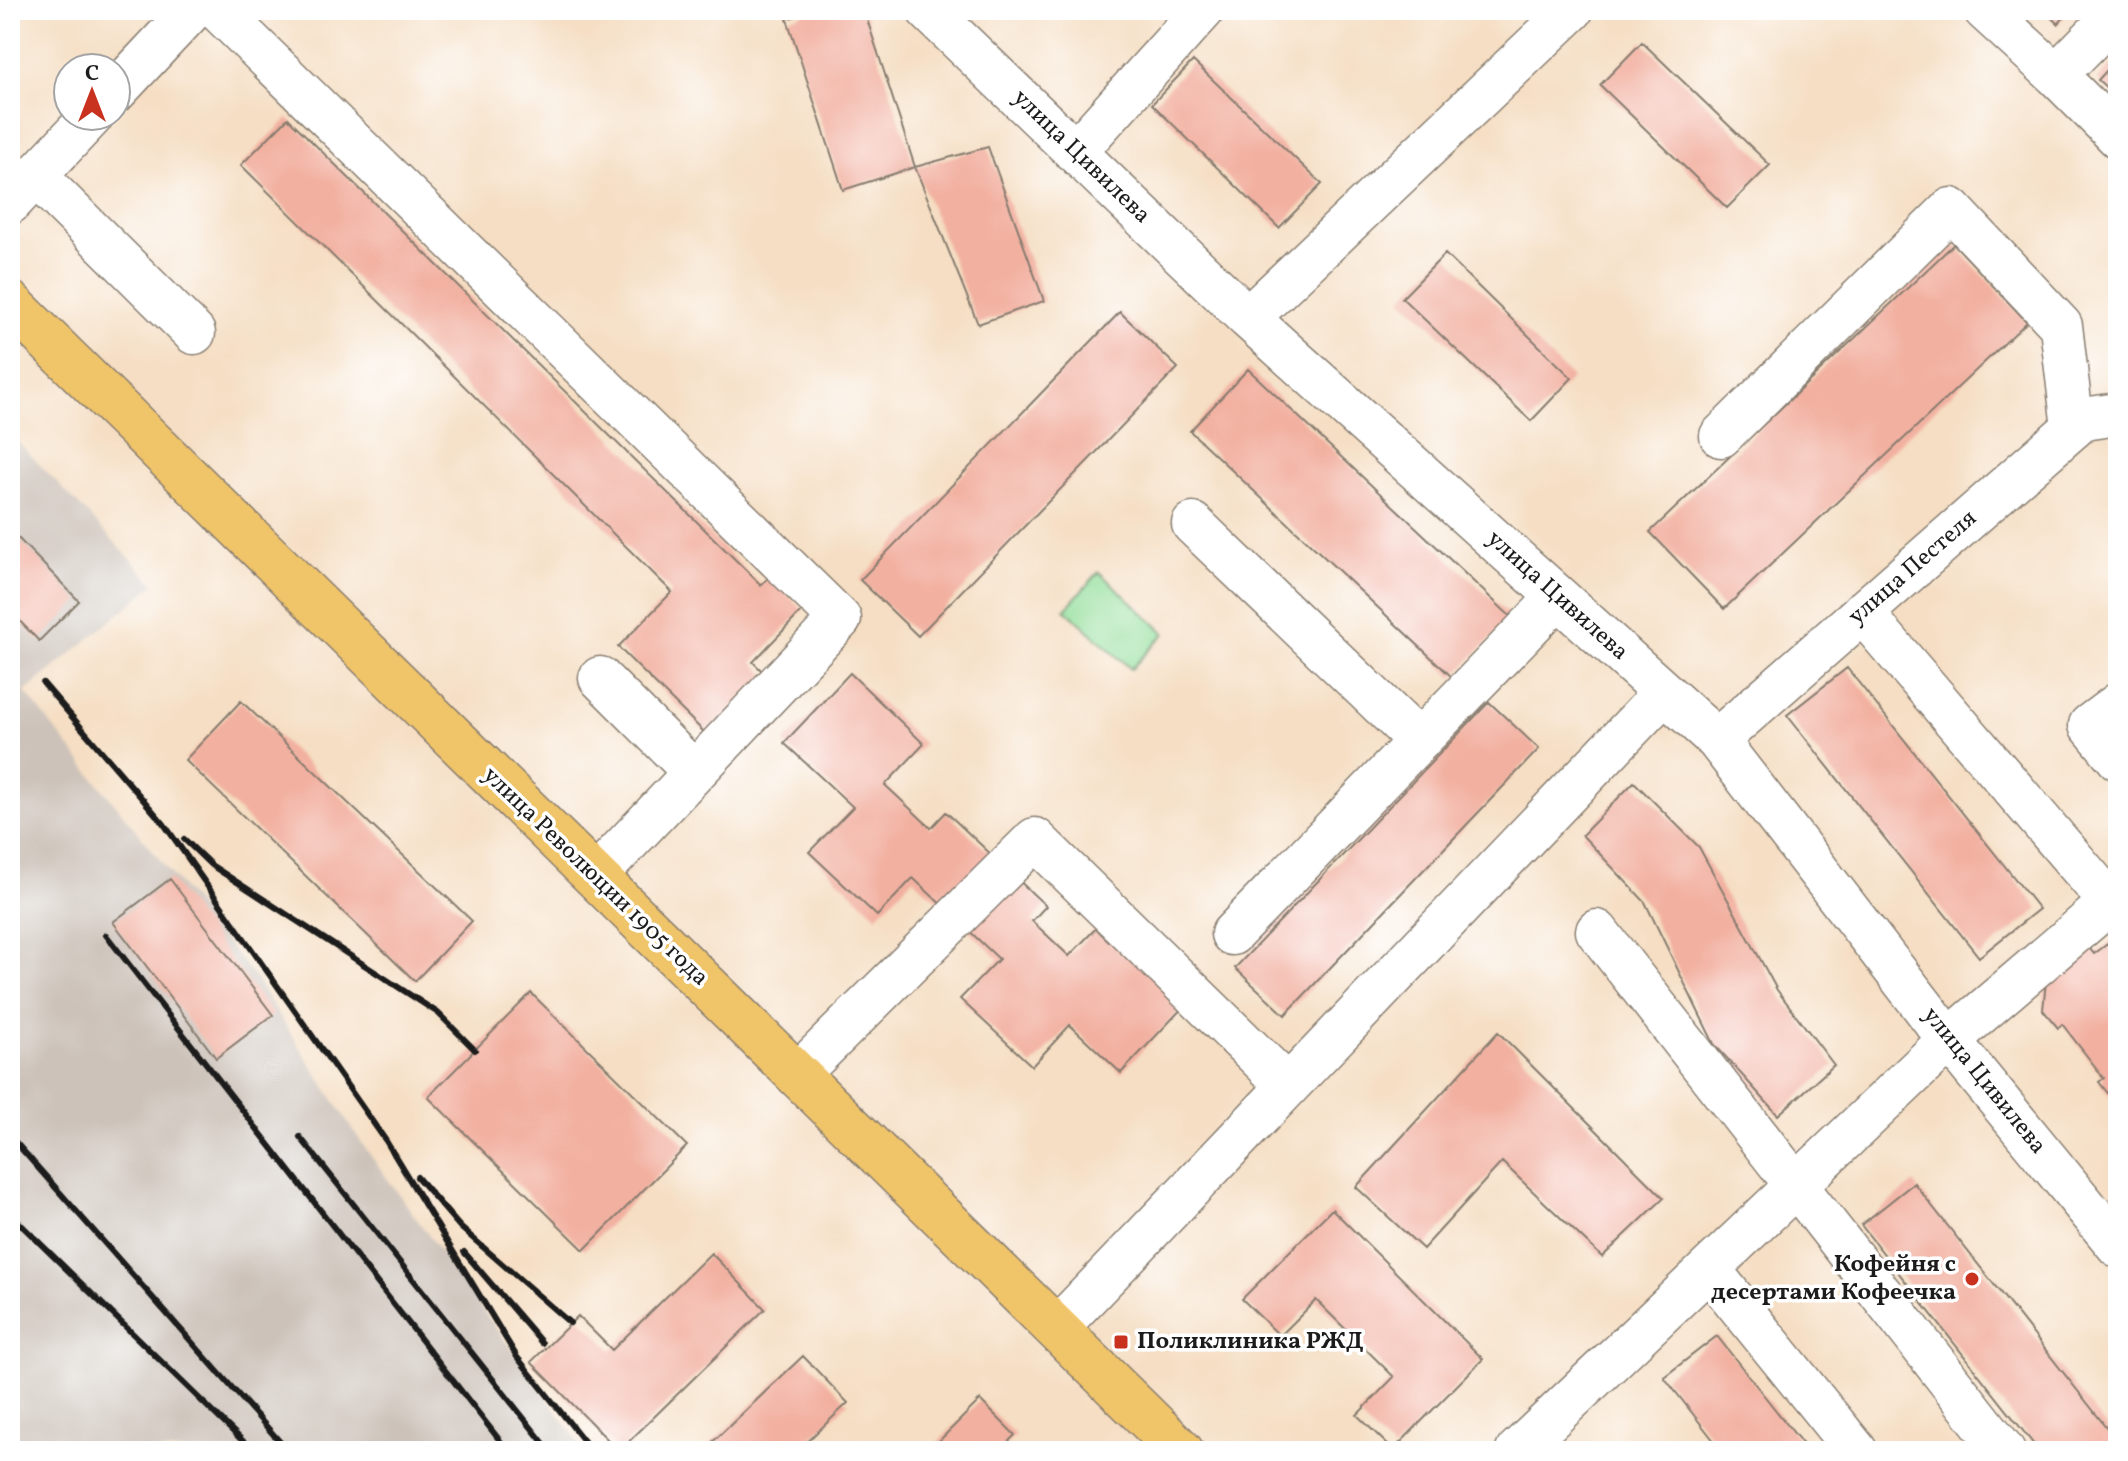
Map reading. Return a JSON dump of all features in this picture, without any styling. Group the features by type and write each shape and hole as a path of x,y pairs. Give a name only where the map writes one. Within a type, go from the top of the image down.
{"main road":[{"name":"улица Революции 1905 года","path":"10,303 1181,1451"}],"street":[{"path":"132,74 192,10"},
{"path":"218,10 840,619 595,877"},
{"name":"улица Цивилева","path":"928,10 1248,318 1717,740 1949,1040 2118,1246"},
{"path":"1075,152 1203,10"},
{"path":"1248,318 1572,10"},
{"path":"1985,10 2118,137"},
{"path":"2056,75 2118,12"},
{"path":"77,132 23,190 194,333"},
{"path":"1721,436 1951,209 2061,326 2073,428"},
{"name":"улица Пестеля","path":"1717,740 2083,419 2118,414"},
{"path":"1193,524 1419,741"},
{"path":"1232,934 1558,597"},
{"path":"1519,1450 1949,1040 2114,899 1862,612"},
{"path":"600,678 694,772"},
{"path":"1056,1329 1664,693"},
{"path":"2118,704 2090,725 2118,759"},
{"path":"797,1075 1035,839 1288,1086"},
{"path":"1597,931 2004,1451"},
{"path":"1709,1269 1856,1451"}],"shaded area":[{"path":"10,434 155,584 25,692 255,978 363,1145 585,1451 10,1451"}],"green space":[{"path":"1099,572 1165,633 1131,669 1065,609"}],"building":[{"path":"814,10 864,10 915,167 843,190 787,19"},
{"path":"2043,10 2071,10 2058,24"},
{"path":"1642,42 1770,165 1727,208 1600,85"},
{"path":"2118,58 2118,98 2098,80"},
{"path":"1193,61 1322,184 1279,228 1152,104"},
{"path":"288,118 761,585 769,577 803,610 753,662 766,675 707,735 618,647 672,592 241,165"},
{"path":"988,147 1044,301 978,324 915,167"},
{"path":"1954,244 2027,322 1724,609 1650,532"},
{"path":"1445,254 1572,378 1531,421 1402,298"},
{"path":"1120,312 1178,368 918,636 860,580"},
{"path":"1248,369 1511,617 1453,678 1190,431"},
{"path":"17,537 79,601 39,641 10,611 10,544"},
{"path":"1847,668 2039,909 1979,957 1787,715"},
{"path":"850,673 924,744 885,785 931,828 946,812 1046,906 1032,921 1069,956 1103,921 1188,1002 1121,1073 1070,1025 1032,1066 960,999 999,959 913,878 877,916 809,852 853,807 784,743"},
{"path":"241,701 472,921 415,981 185,760"},
{"path":"1489,702 1539,749 1285,1015 1235,968"},
{"path":"1634,782 1699,847 1777,990 1834,1065 1778,1115 1714,1044 1645,902 1582,835"},
{"path":"170,879 273,1015 216,1058 113,922"},
{"path":"2118,936 2118,1106 2099,1082 2104,1078 2062,1024 2058,1028 2043,1010 2046,981 2089,948 2094,954"},
{"path":"531,993 687,1146 584,1250 428,1097"},
{"path":"1498,1032 1664,1198 1602,1257 1502,1162 1423,1249 1356,1187"},
{"path":"1914,1183 2118,1442 2118,1451 2039,1451 1861,1225"},
{"path":"1332,1209 1483,1359 1393,1450 1357,1415 1394,1377 1316,1300 1280,1336 1242,1299"},
{"path":"711,1253 765,1309 619,1451 531,1362 578,1316 612,1350"},
{"path":"1717,1336 1808,1451 1722,1451 1664,1377"},
{"path":"803,1356 848,1403 797,1451 703,1451"},
{"path":"980,1400 1015,1435 999,1451 929,1451"}],"railway":[{"path":"43,683 164,824 386,1141 517,1357 592,1451"},
{"path":"184,839 211,865 438,1013 475,1050"},
{"path":"106,935 508,1451"},
{"path":"10,1136 288,1451"},
{"path":"300,1137 550,1451"},
{"path":"417,1177 460,1227 570,1323"},
{"path":"10,1214 253,1451"},
{"path":"464,1252 542,1343"}],"place":[{"name":"Кофейня с десертами Кофеечка","path":"1972,1279"},
{"name":"Поликлиника РЖД","path":"1121,1342"}]}
